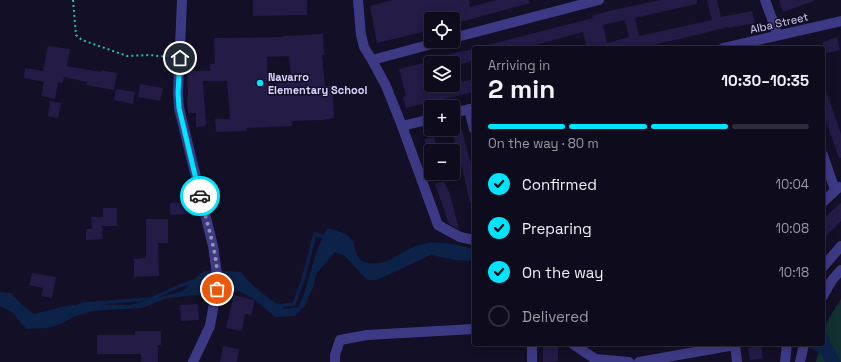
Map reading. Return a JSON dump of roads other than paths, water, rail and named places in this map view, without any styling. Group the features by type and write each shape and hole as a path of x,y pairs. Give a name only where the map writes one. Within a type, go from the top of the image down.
{"street":[{"path":"182,0 178,93 179,108 213,246 218,281 210,326 193,362"},
{"path":"358,0 361,34 364,47 386,86 438,225 460,237 472,240"},
{"path":"460,36 599,0"},
{"path":"766,0 778,35"},
{"name":"Alba Street","path":"731,46 841,21"},
{"path":"372,60 424,46"},
{"path":"460,112 472,109"},
{"path":"402,126 424,121"},
{"path":"825,159 838,188 825,200"},
{"path":"825,265 841,246"},
{"path":"825,292 832,280 841,270"},
{"path":"335,362 335,355 340,340 367,335 472,329"},
{"path":"532,346 532,362"},
{"path":"576,346 595,360 629,362"},
{"path":"638,362 666,360 730,346"},
{"path":"735,346 737,362"},
{"path":"785,362 787,346"},
{"path":"800,362 804,346"}],"water":[{"path":"327,228 341,232 350,237 354,243 358,257 363,262 376,263 390,260 408,249 429,243 448,244 472,249 472,261 455,260 431,255 377,280 367,280 345,256 335,252 316,274 313,287 305,306 295,316 275,317 255,300 239,291 167,298 142,308 91,311 48,328 26,329 12,312 0,306 0,292 11,293 21,304 34,314 66,306 91,304 130,305 183,291 203,271 211,270 241,272 256,288 285,309 298,307 304,294 317,250"},
{"path":"825,331 841,362 825,362 821,354 807,346 825,346"}],"waterway":[{"path":"276,306 294,304 303,280 315,234 328,238"},
{"path":"78,306 83,304 151,299 179,286 195,281"}],"place":[{"name":"Navarro Elementary School","path":"260,83"}]}
